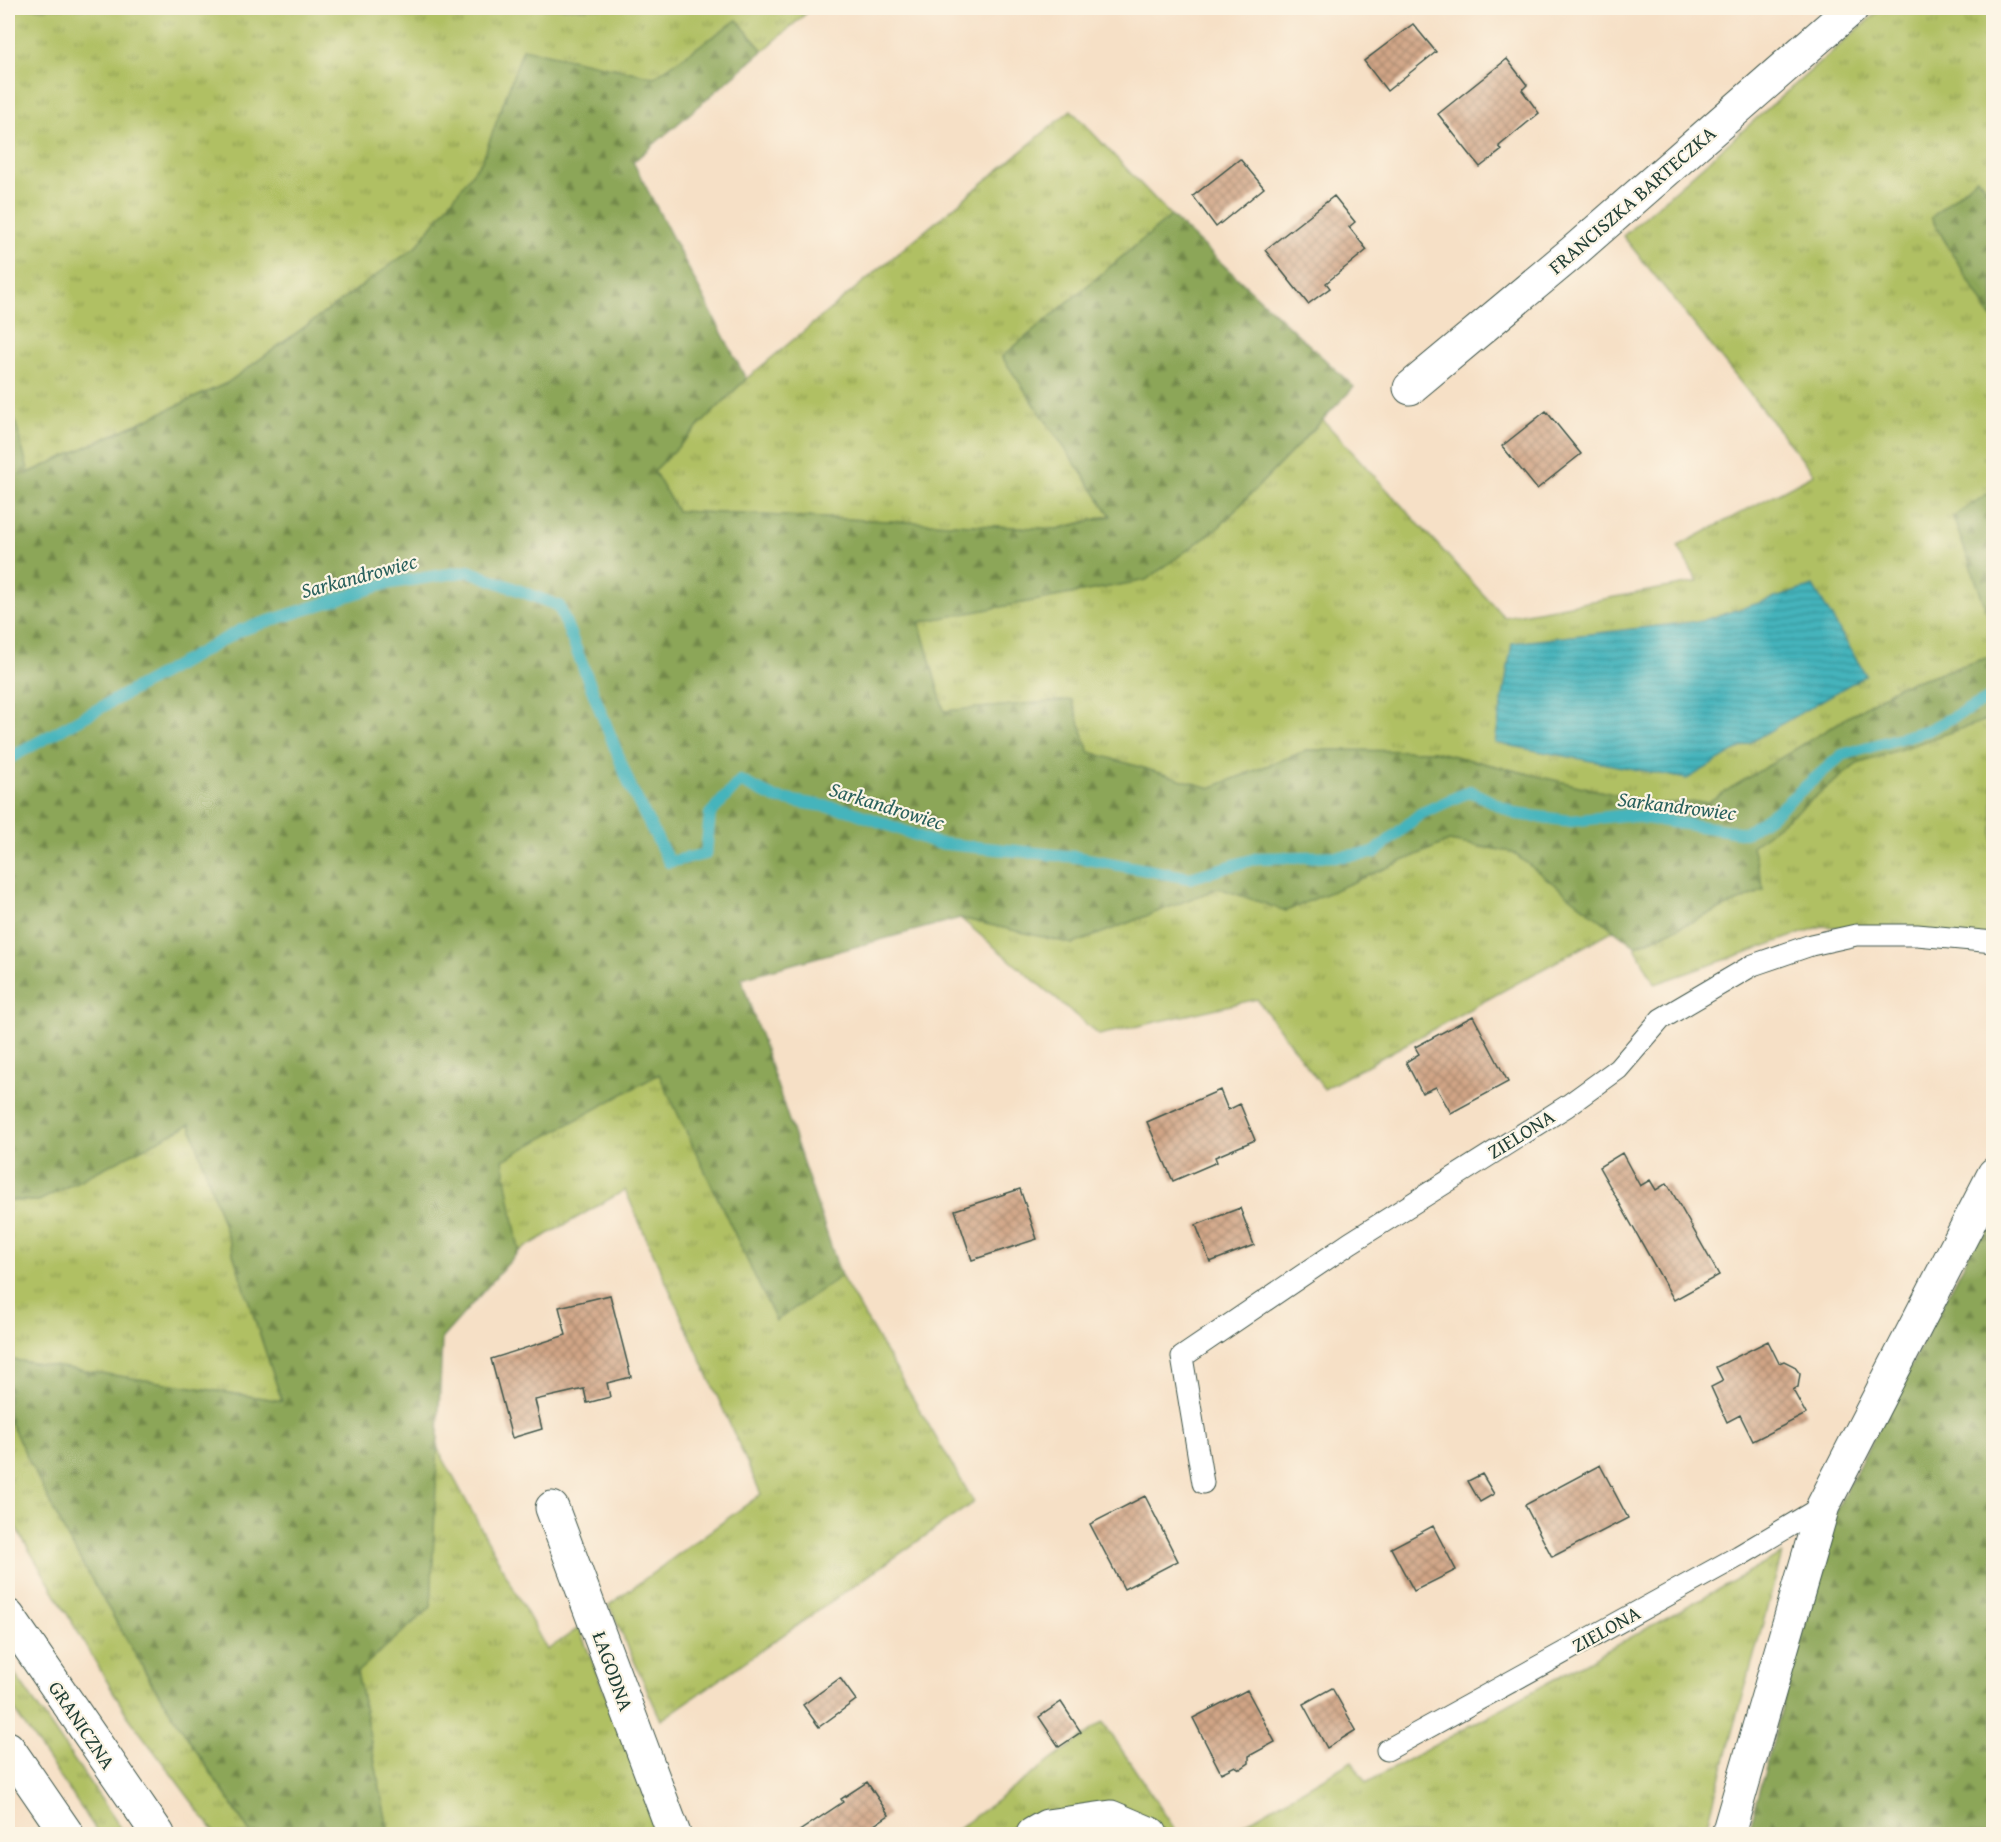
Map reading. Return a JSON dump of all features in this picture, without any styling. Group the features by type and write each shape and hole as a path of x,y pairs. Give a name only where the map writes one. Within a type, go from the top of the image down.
{"main road":[{"name":"FRANCISZKA BARTECZKA","path":"1410,388 1573,252 1852,8"},
{"path":"1728,1834 1823,1506 1994,1174"},
{"name":"ŁAGODNA","path":"552,1508 674,1834"},
{"name":"GRANICZNA","path":"8,1616 158,1834"},
{"path":"8,1748 67,1834"},
{"path":"1033,1834 1047,1826 1111,1817 1151,1834"}],"lane":[{"name":"ZIELONA","path":"1203,1483 1182,1357 1350,1243 1567,1106 1618,1070 1661,1019 1753,965 1811,945 1856,935 1917,935 1994,942"},
{"name":"ZIELONA","path":"1387,1750 1739,1556 1823,1506"}],"green space":[{"path":"8,8 812,8 763,51 737,20 654,77 523,49 483,159 417,246 227,383 28,473 8,395"},
{"path":"1882,8 1993,8 1993,194 1976,178 1931,218 1993,320 1993,490 1954,517 1993,628 1993,656 1899,686 1709,802 1654,804 1433,751 1308,750 1210,788 1089,752 1072,700 944,711 919,622 1146,580 1219,527 1323,420 1504,617 1698,582 1678,546 1814,474 1623,236"},
{"path":"737,20 763,51 633,162 746,379 654,471 677,511 1057,529 1111,516 1002,357 1171,216 1354,387 1219,527 1146,580 919,622 944,711 1072,700 1089,752 1210,788 1308,750 1433,751 1654,804 1708,802 1899,686 1993,656 1993,718 1857,764 1752,846 1764,890 1635,946 1512,852 1449,841 1286,911 1219,888 1073,944 960,918 741,978 841,1276 776,1321 659,1074 503,1160 519,1251 442,1338 431,1607 357,1672 389,1834 251,1834 153,1685 67,1537 8,1418 8,1359 282,1401 190,1124 39,1201 8,1200 8,395 29,473 227,383 417,246 483,159 523,49 654,77"},
{"path":"1071,110 1171,216 1002,357 1111,515 1057,529 677,511 654,471 746,379"},
{"path":"1977,178 1993,194 1993,320 1931,218"},
{"path":"1993,490 1993,628 1953,517"},
{"path":"1993,718 1993,940 1822,926 1655,984 1635,947 1764,890 1751,846 1857,764"},
{"path":"1449,841 1512,852 1614,930 1324,1089 1257,999 1099,1035 960,918 1073,944 1219,888 1286,911"},
{"path":"659,1074 776,1321 841,1276 974,1502 661,1720 609,1605 761,1494 625,1190 519,1251 502,1160"},
{"path":"190,1124 282,1401 8,1359 8,1201 39,1201"},
{"path":"1993,1208 1993,1834 1747,1834 1838,1506"},
{"path":"8,1418 67,1537 153,1685 251,1834 216,1834 127,1715 8,1514"},
{"path":"437,1447 547,1650 579,1628 661,1834 389,1834 357,1672 431,1607"},
{"path":"1782,1554 1705,1834 1227,1834 1352,1761 1366,1783"},
{"path":"8,1664 125,1834 99,1834 8,1701"},
{"path":"1103,1722 1178,1834 1156,1834 1034,1820 1011,1834 951,1834"}],"water":[{"path":"1813,586 1866,675 1687,779 1495,743 1512,643 1701,621"}],"building":[{"path":"1413,24 1436,52 1387,91 1364,61"},
{"path":"1507,59 1527,85 1522,90 1539,113 1499,146 1502,150 1480,167 1438,114"},
{"path":"1240,159 1264,188 1216,227 1193,196"},
{"path":"1334,196 1355,222 1349,227 1367,250 1326,283 1330,288 1308,304 1265,250"},
{"path":"1546,411 1581,454 1537,489 1502,446"},
{"path":"1473,1016 1508,1082 1451,1113 1436,1087 1422,1093 1406,1062 1419,1054 1415,1047"},
{"path":"1220,1090 1228,1110 1240,1104 1255,1140 1215,1157 1217,1162 1173,1181 1147,1122"},
{"path":"1622,1153 1640,1186 1650,1180 1656,1190 1667,1183 1719,1275 1674,1300 1599,1167"},
{"path":"1020,1189 1037,1239 972,1260 955,1210"},
{"path":"1240,1208 1254,1245 1210,1262 1196,1225"},
{"path":"610,1295 631,1377 607,1383 610,1397 587,1403 584,1389 535,1400 542,1429 512,1438 491,1359 566,1335 559,1307"},
{"path":"1768,1341 1779,1363 1784,1361 1794,1366 1800,1374 1798,1387 1793,1390 1806,1414 1753,1441 1740,1415 1727,1422 1711,1387 1723,1381 1716,1367"},
{"path":"1600,1465 1628,1518 1552,1557 1525,1505"},
{"path":"1482,1474 1494,1494 1480,1502 1468,1481"},
{"path":"1145,1496 1178,1561 1124,1589 1090,1524"},
{"path":"1433,1526 1456,1570 1414,1591 1391,1548"},
{"path":"840,1678 856,1700 819,1727 803,1705"},
{"path":"1332,1688 1356,1730 1327,1748 1303,1704"},
{"path":"1247,1690 1275,1742 1249,1756 1249,1763 1240,1769 1235,1766 1221,1773 1193,1718"},
{"path":"1061,1702 1081,1732 1059,1747 1039,1717"},
{"path":"867,1782 889,1815 867,1830 870,1834 795,1834 843,1802 841,1799"}],"waterway":[{"name":"Sarkandrowiec","path":"8,759 241,630 385,584 469,571 559,606 631,788 669,862 706,854 710,814 740,781 775,798 848,810 936,843 1076,857 1190,878 1258,858 1374,853 1420,814 1470,791 1516,814 1571,821 1625,815 1745,833 1777,811 1842,755 1928,730 1994,696"}]}
